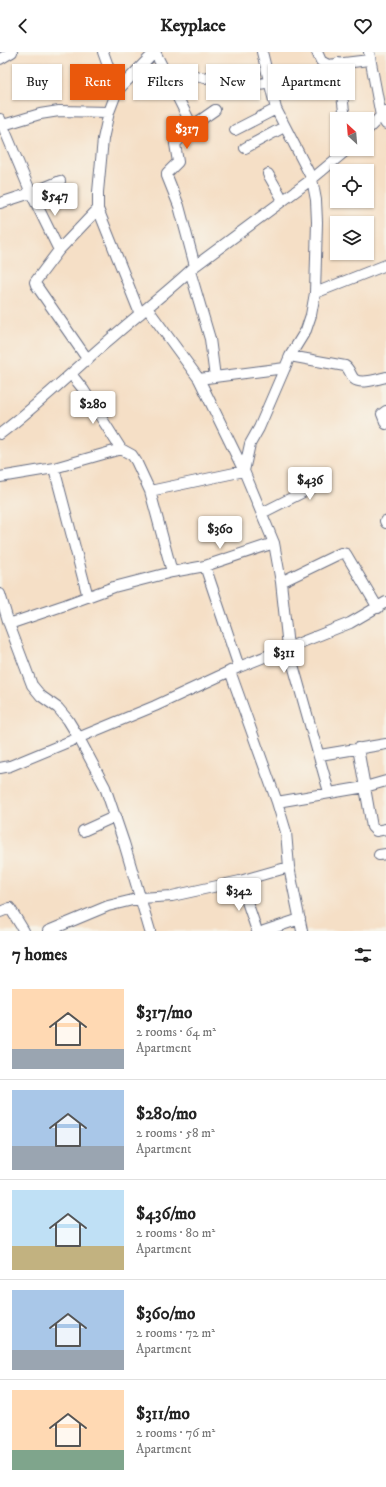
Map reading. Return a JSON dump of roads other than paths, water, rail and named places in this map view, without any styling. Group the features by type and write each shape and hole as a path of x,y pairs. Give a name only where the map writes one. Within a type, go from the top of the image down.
{"street":[{"path":"0,59 12,52"},
{"path":"103,52 107,64"},
{"path":"125,83 155,52 161,64"},
{"path":"262,52 268,78"},
{"path":"317,52 324,63 328,65 369,56 384,117 374,125"},
{"path":"338,63 344,112"},
{"path":"198,76 205,78 227,70 246,83 260,84 268,82"},
{"path":"113,100 108,112 103,139 98,192 98,209 144,311 199,379 244,471 274,543 281,582 288,647 329,792"},
{"path":"179,100 192,126"},
{"path":"244,471 250,444 259,428 290,356 306,330 311,315 315,293 317,222 316,200 312,179 284,127 274,100"},
{"path":"235,130 276,109"},
{"path":"215,110 192,126 175,144 178,162 168,171 167,176 179,206 192,269 210,339 215,377"},
{"path":"59,250 30,193 1,122 59,111 108,112"},
{"path":"245,148 284,127"},
{"path":"0,434 88,360 108,340 192,269 312,179 340,156"},
{"path":"268,174 283,200"},
{"path":"0,203 60,181"},
{"path":"88,360 36,285 36,279 59,250 98,209"},
{"path":"315,293 386,265"},
{"path":"290,356 345,366 359,382 386,377"},
{"path":"199,379 285,368"},
{"path":"71,374 84,389 122,450 132,455 136,461 150,491 172,572"},
{"path":"386,411 382,414 386,424"},
{"path":"0,477 54,468 122,450"},
{"path":"54,468 88,597"},
{"path":"150,491 244,471"},
{"path":"262,513 315,486"},
{"path":"9,624 114,587 172,572 205,566 274,543"},
{"path":"0,768 10,766 79,738 155,706 234,669 350,623 382,605 344,553 341,553 281,582"},
{"path":"205,566 234,669 286,832 289,866 302,931"},
{"path":"0,594 9,624 32,685 41,696 58,708 68,720 105,787 116,816 150,931"},
{"path":"320,756 386,744"},
{"path":"358,748 372,827 376,831 386,829"},
{"path":"277,802 386,781"},
{"path":"83,831 116,816"},
{"path":"48,931 108,906 141,898 172,896 240,881 289,866"},
{"path":"240,881 257,931"},
{"path":"0,912 10,908 24,931"},
{"path":"264,931 300,918"}]}
